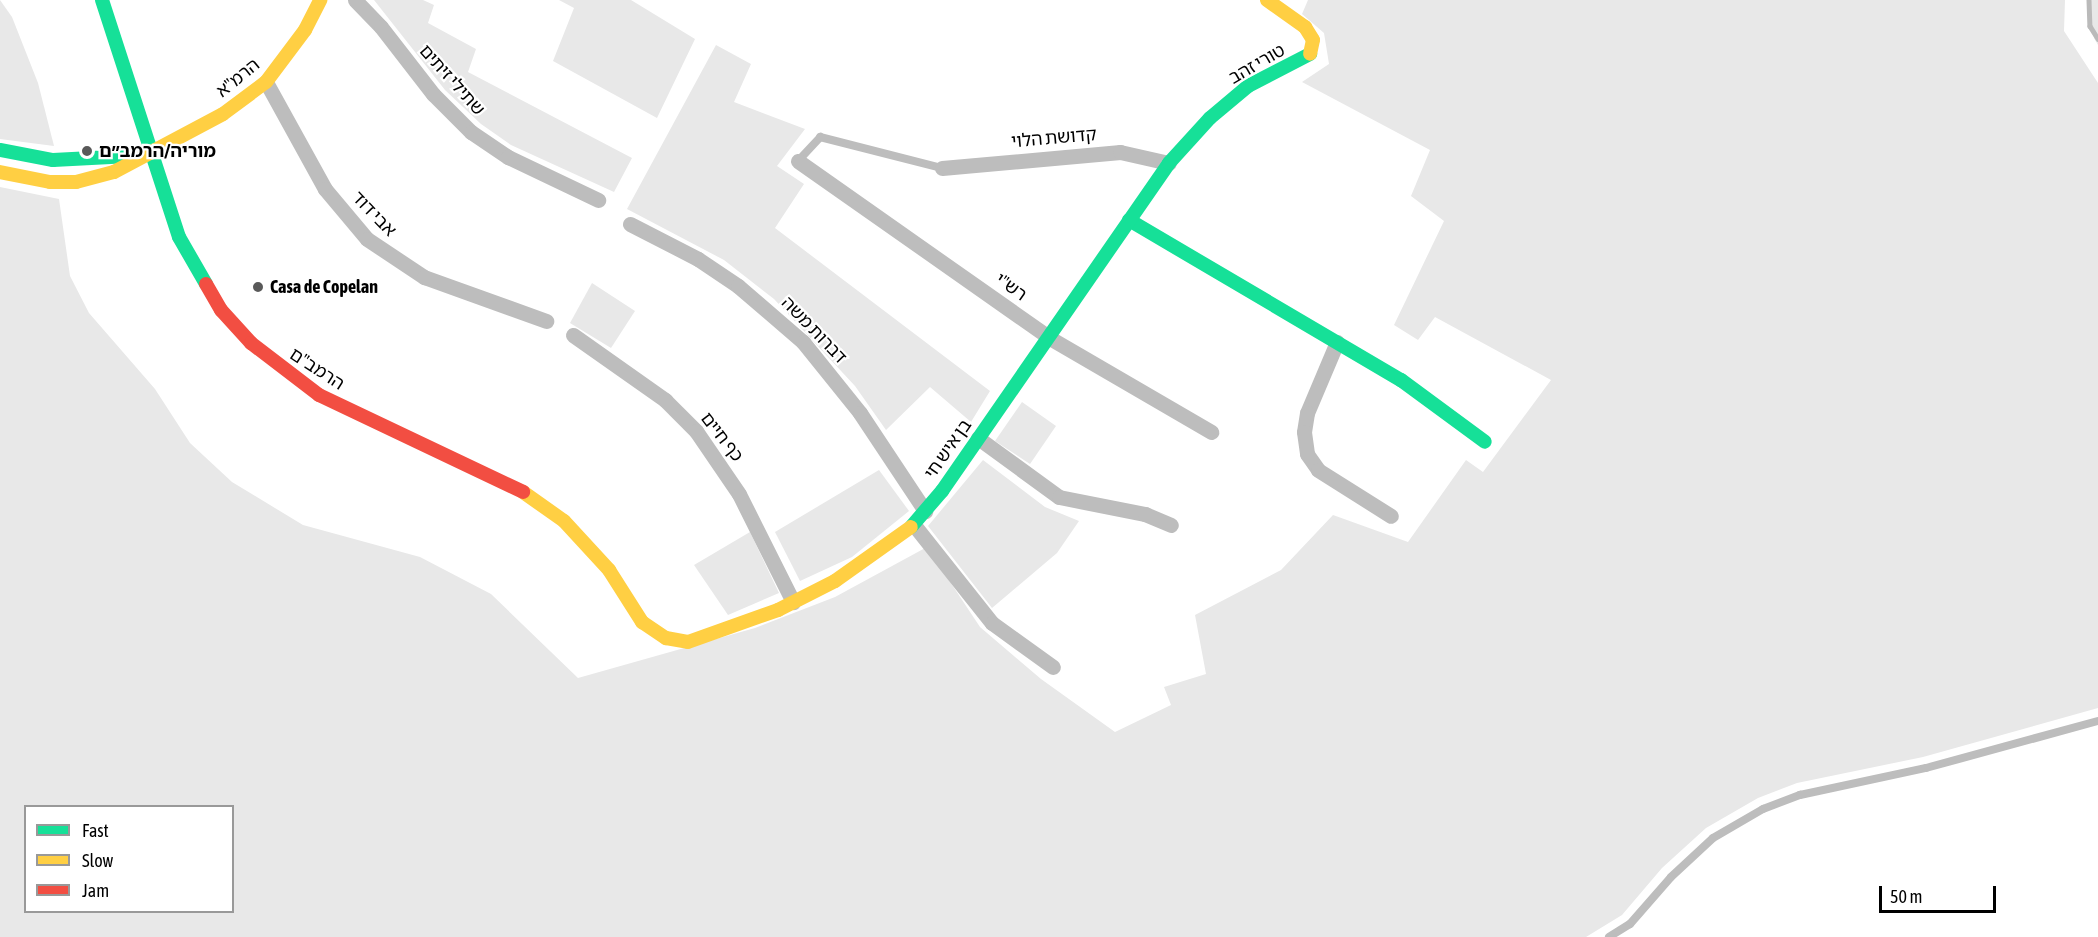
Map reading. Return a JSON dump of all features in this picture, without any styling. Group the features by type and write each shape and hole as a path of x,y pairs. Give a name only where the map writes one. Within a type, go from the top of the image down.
{"street":[{"name":"הרמב\"ם","path":"102,0 148,152 179,237 198,274 221,310 251,343 319,395 501,479 536,500 587,545 609,570 642,622 666,639"},
{"name":"הרמ\"א","path":"0,172 50,182 94,180 223,114 266,82 305,30 320,0"},
{"name":"שתילי זיתים","path":"355,0 381,27 433,94 471,132 508,157 598,200"},
{"name":"טורי זהב","path":"1169,163 1210,118 1248,86 1313,52 1313,40 1305,27 1267,0"},
{"name":"אבי דוד","path":"266,82 325,189 367,239 424,278 546,321"},
{"path":"0,150 53,160 88,161 148,152"},
{"name":"קדושת הלוי","path":"942,168 1120,152 1169,163"},
{"name":"רש\"י","path":"798,161 1048,337 1211,432"},
{"name":"בן איש חי","path":"666,639 688,642 793,602 866,563 914,525 978,438 1169,163"},
{"path":"1129,220 1401,380 1485,442"},
{"name":"דברות משה","path":"630,224 738,286 802,342 860,413 925,511"},
{"name":"כף חיים","path":"573,335 639,380 696,431 739,494 793,602"},
{"path":"1337,342 1307,413 1304,432 1307,454 1318,470 1392,516"},
{"path":"978,438 1059,497 1145,514 1171,525"},
{"path":"914,525 992,623 1053,667"}],"lane":[{"path":"798,161 820,136 942,168"},
{"path":"1609,937 1630,924 1671,877 1713,838 1763,809 1800,795 1926,768 2098,721"}],"shaded area":[{"path":"0,0 12,17 38,83 54,146 0,139"},
{"path":"374,0 423,0 434,5 428,23 476,49 468,72 632,158 614,192 511,145 481,124 445,90"},
{"path":"559,0 631,0 695,39 657,118 553,61 574,8"},
{"path":"1308,0 2065,0 2064,31 2098,83 2098,708 1923,757 1797,783 1758,798 1706,828 1662,868 1622,915 1586,937 0,937 0,187 59,199 70,276 89,313 155,389 190,443 232,482 303,525 420,557 491,594 578,678 755,628 835,597 927,547 980,627 1041,679 1115,732 1171,705 1164,687 1206,674 1195,615 1281,570 1333,515 1408,542 1466,460 1483,472 1551,380 1435,317 1418,340 1394,325 1444,221 1411,196 1430,150 1302,82 1329,64 1324,33 1302,14"},
{"path":"2088,0 2098,0 2098,45 2094,38"},
{"path":"716,45 751,64 734,102 805,129 777,166 804,184 775,228 990,391 971,422 930,387 886,430 855,386 774,299 724,260 627,209"},
{"path":"592,283 635,311 611,348 570,323"},
{"path":"1022,402 1056,426 1030,464 995,441"},
{"path":"983,460 1045,507 1079,521 1057,553 992,608 928,526"},
{"path":"879,470 909,511 852,557 800,581 775,532"},
{"path":"750,532 779,593 728,615 694,565"}],"waterway":[{"path":"2089,0 2090,26 2098,39"}],"traffic: fast":[{"path":"102,0 179,237 206,284"},
{"path":"911,527 942,491 1169,163 1210,118 1248,86 1310,54"},
{"path":"0,150 53,160 130,156"},
{"path":"1129,220 1401,380 1485,442"}],"traffic: slow":[{"path":"0,172 50,182 76,182 114,172 223,114 266,82 305,30 320,0"},
{"path":"1267,0 1305,27 1313,40 1310,54"},
{"path":"523,492 564,521 609,570 642,622 666,638 688,642 778,610 835,581 911,527"}],"traffic: jam":[{"path":"206,284 221,310 251,343 319,395 523,492"}],"place":[{"name":"מוריה/הרמב״ם","path":"87,151"},
{"name":"Casa de Copelan","path":"258,287"}]}
